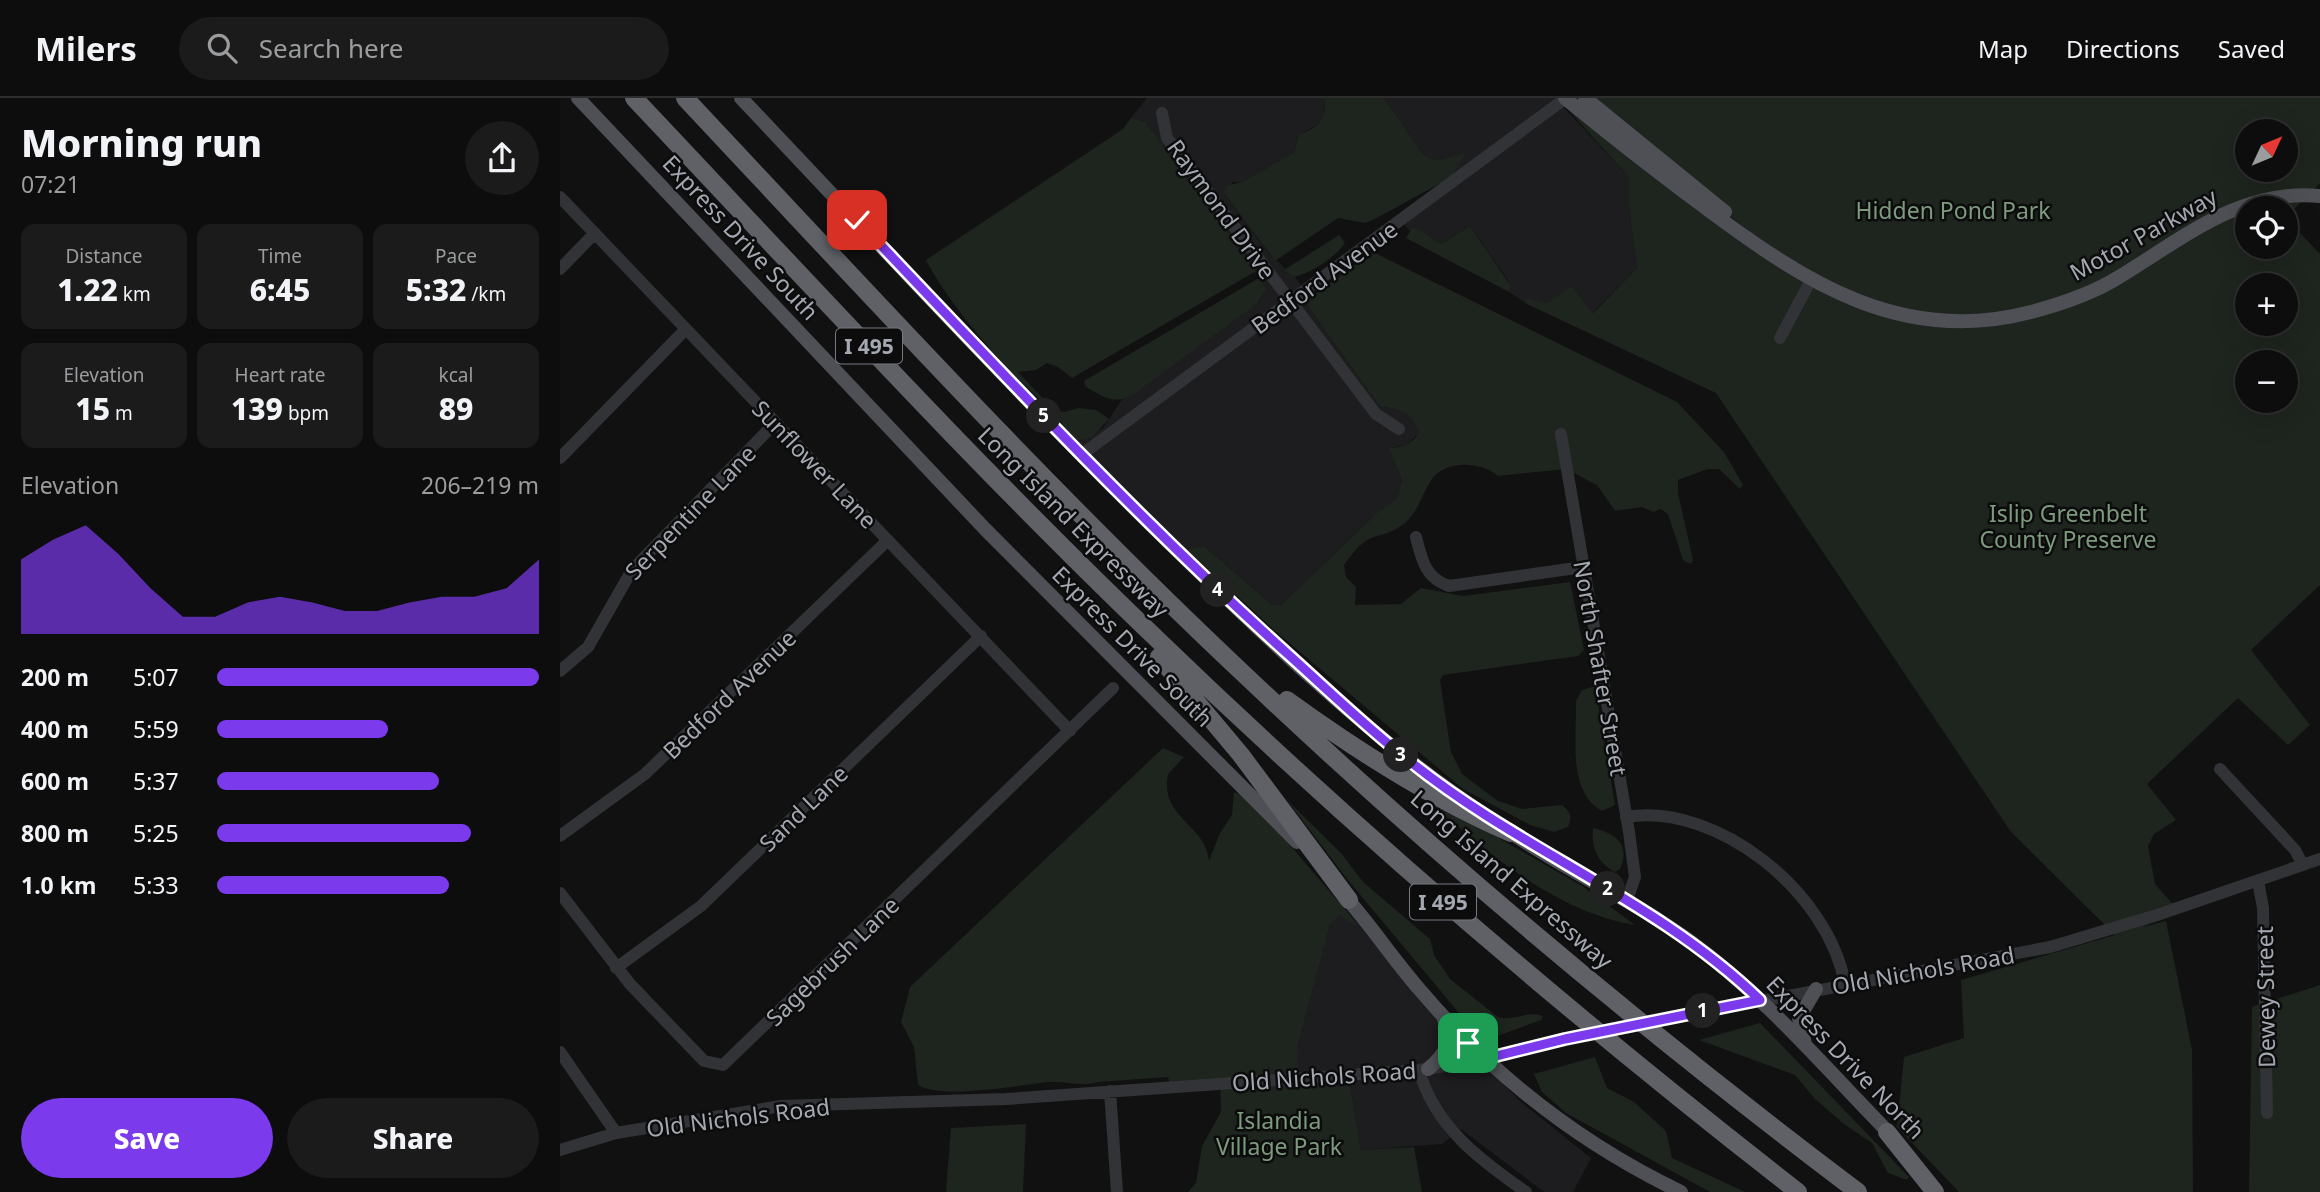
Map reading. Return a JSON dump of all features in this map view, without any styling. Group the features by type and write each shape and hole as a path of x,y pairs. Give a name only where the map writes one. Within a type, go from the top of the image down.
{"highway":[{"name":"Long Island Expressway","path":"634,98 964,446 1108,591 1254,732 1431,892 1636,1065 1798,1192"},
{"name":"Long Island Expressway","path":"685,98 1016,448 1247,677 1442,853 1587,977 1858,1192"},
{"path":"1108,591 1125,621 1207,711 1349,900"},
{"path":"1247,677 1278,693 1329,730 1460,809 1511,833"},
{"path":"1887,1132 1935,1192"}],"main road":[{"name":"Express Drive South","path":"578,98 985,529 1262,804 1349,900 1444,1018 1484,1059 1519,1091 1573,1131 1673,1190"},
{"name":"Express Drive North","path":"741,98 1081,455 1218,590 1375,733 1438,783 1511,833 1627,901 1710,956 1805,1045 1945,1192"},
{"name":"Motor Parkway","path":"1565,98 1690,197 1789,268 1865,305 1905,316 1946,322 2001,319 2053,306 2098,289 2198,227 2242,206 2280,196 2320,196"},
{"name":"Motor Parkway","path":"1585,98 1789,268"},
{"path":"1805,1045 1799,1018 1816,989"},
{"path":"1423,1070 1448,1045 1449,1034 1444,1018"}],"street":[{"name":"Bedford Avenue","path":"1081,455 1565,98"},
{"name":"Raymond Drive","path":"1162,113 1167,138 1376,414 1399,429"},
{"name":"Sunflower Lane","path":"560,197 1070,731"},
{"path":"560,269 595,233"},
{"path":"1780,338 1811,280"},
{"path":"560,458 686,329"},
{"name":"Serpentine Lane","path":"562,667 588,647 632,570 775,423"},
{"name":"North Shafter Street","path":"1561,434 1635,877 1627,901"},
{"path":"1416,537 1428,574 1450,586 1583,567"},
{"name":"Bedford Avenue","path":"560,836 645,774 888,540"},
{"name":"Sand Lane","path":"616,968 701,906 981,636"},
{"name":"Sagebrush Lane","path":"560,893 616,968 704,1061 713,1066 723,1065 1113,688"},
{"path":"2220,769 2295,850 2303,865"},
{"path":"1626,817 1676,817 1722,834 1752,851 1779,874 1814,916 1836,956 1845,984"},
{"name":"Old Nichols Road","path":"561,1151 617,1133 798,1105 978,1100 1423,1070 1816,989 2060,945 2320,859"},
{"name":"Dewey Street","path":"2258,881 2263,908 2267,1113"},
{"path":"560,1052 617,1133"},
{"path":"1423,1070 1432,1105 1451,1130 1473,1152 1527,1192"},
{"path":"1110,1091 1117,1192"}],"shaded area":[{"path":"1147,98 1324,98 1324,117 1320,124 1299,134 1294,152 1245,182 1233,182 1224,193 1269,254 1295,277 1310,298 1307,305 1380,407 1400,409 1408,414 1416,423 1419,433 1407,445 1390,448 1402,480 1399,498 1379,511 1281,605 1271,604 1204,546 1186,549 1074,441 1103,428 1121,401 1256,305 1267,289 1145,121 1131,118"},
{"path":"1384,98 1555,98 1629,177 1629,206 1637,268 1592,313 1523,298 1527,304 1509,292 1511,286 1506,277 1470,226 1441,244 1417,228 1410,231 1402,222 1450,178 1460,154 1446,161 1433,161 1424,155"},
{"path":"1337,899 1438,1019 1521,1102 1591,1158 1573,1192 1544,1192 1461,1129 1442,1144 1361,1150 1348,1072 1288,1076 1284,1035 1295,1051"}],"green space":[{"path":"1324,98 1384,98 1424,155 1440,160 1466,153 1450,178 1365,223 1338,218 1275,261 1224,193 1226,186 1245,181 1294,152 1299,134 1312,129 1323,117"},
{"path":"1585,98 2320,98 2320,183 2298,205 2298,196 2235,196 2235,259 2298,259 2298,231 2320,254 2320,585 2251,650 2310,725 2288,745 2238,698 2147,784 2176,820 2154,834 2148,846 2155,884 2179,911 2143,927 2166,921 2192,1050 2193,1192 1959,1192 1897,1127 1904,1057 1964,1038 1961,980 2115,935 2011,832 1716,393 1527,304 1522,297 1547,303 1571,286 1593,313 1637,268 1629,206 1629,177 1570,112 1662,183 1768,247"},
{"path":"1131,118 1145,121 1256,271 1072,378 1058,367 1047,363 1036,370 1018,372 1054,410 1096,410 1109,419 1091,438 1074,441 1053,414 977,333 943,289 926,260 1123,129"},
{"path":"1470,226 1511,286 1509,292 1406,238 1412,228 1417,228 1441,244"},
{"path":"1339,235 1345,243 1323,264 1295,277 1284,270"},
{"path":"1373,252 1677,402 1724,452 1743,485 1740,489 1719,469 1708,469 1678,480 1678,493 1693,560 1691,564 1683,560 1668,514 1661,509 1653,512 1642,507 1615,511 1597,485 1566,469 1498,476 1482,467 1453,466 1444,469 1430,482 1414,513 1405,523 1393,531 1367,540 1344,565 1346,577 1356,587 1355,605 1401,604 1421,588 1463,596 1570,582 1584,650 1578,656 1443,675 1440,680 1451,752 1462,774 1498,801 1522,809 1562,805 1569,812 1568,827 1554,832 1530,825 1463,789 1275,631 1186,549 1204,546 1271,604 1281,605 1379,511 1398,498 1402,480 1389,448 1410,443 1419,433 1416,426 1405,413 1380,407 1307,305 1310,298"},
{"path":"1259,278 1267,289 1256,305 1131,396 1113,399 1086,387 1084,381"},
{"path":"1595,686 1615,805 1602,811 1583,791 1575,747 1576,701 1582,690"},
{"name":"Islandia Village Park","path":"1163,748 1184,757 1168,774 1167,789 1176,811 1206,848 1209,861 1220,833 1232,815 1234,792 1241,795 1273,825 1358,928 1339,915 1330,925 1297,1047 1298,1066 1292,1074 1288,1070 1288,1076 1348,1072 1361,1150 1414,1147 1422,1192 1188,1192 1196,1183 1202,1146 1221,1112 1220,1083 1170,1086 1168,1077 1086,1084 1049,1082 963,1091 930,1089 918,1085 914,1047 901,1022 910,987"},
{"path":"1417,791 1582,886 1635,925 1574,906 1545,891 1491,854"},
{"path":"1287,800 1341,853 1363,882 1430,939 1434,955 1450,979 1498,1017 1537,1015 1543,1016 1541,1020 1492,1038 1479,1037 1347,879"},
{"path":"1593,828 1608,833 1619,841 1624,853 1620,869 1614,872 1599,859 1594,848"},
{"path":"2320,985 2320,1192 2249,1192 2252,1007"},
{"path":"1760,1023 1909,1177 1907,1180 1888,1173 1872,1143 1815,1099 1795,1075 1699,1040"},
{"path":"1595,1057 1607,1088 1634,1102 1666,1131 1672,1158 1745,1192 1710,1192 1566,1113 1542,1092 1534,1074"},
{"path":"1026,1124 1023,1192 946,1192 951,1128"}],"route":[{"path":"857,220 1081,455 1251,621 1375,733 1422,772 1511,833 1672,929 1710,956 1760,1000 1565,1039 1484,1059 1468,1043"}],"park label":[{"name":"Hidden Pond Park","path":"1953,210"},
{"name":"Islip Greenbelt County Preserve","path":"2068,526"}]}
